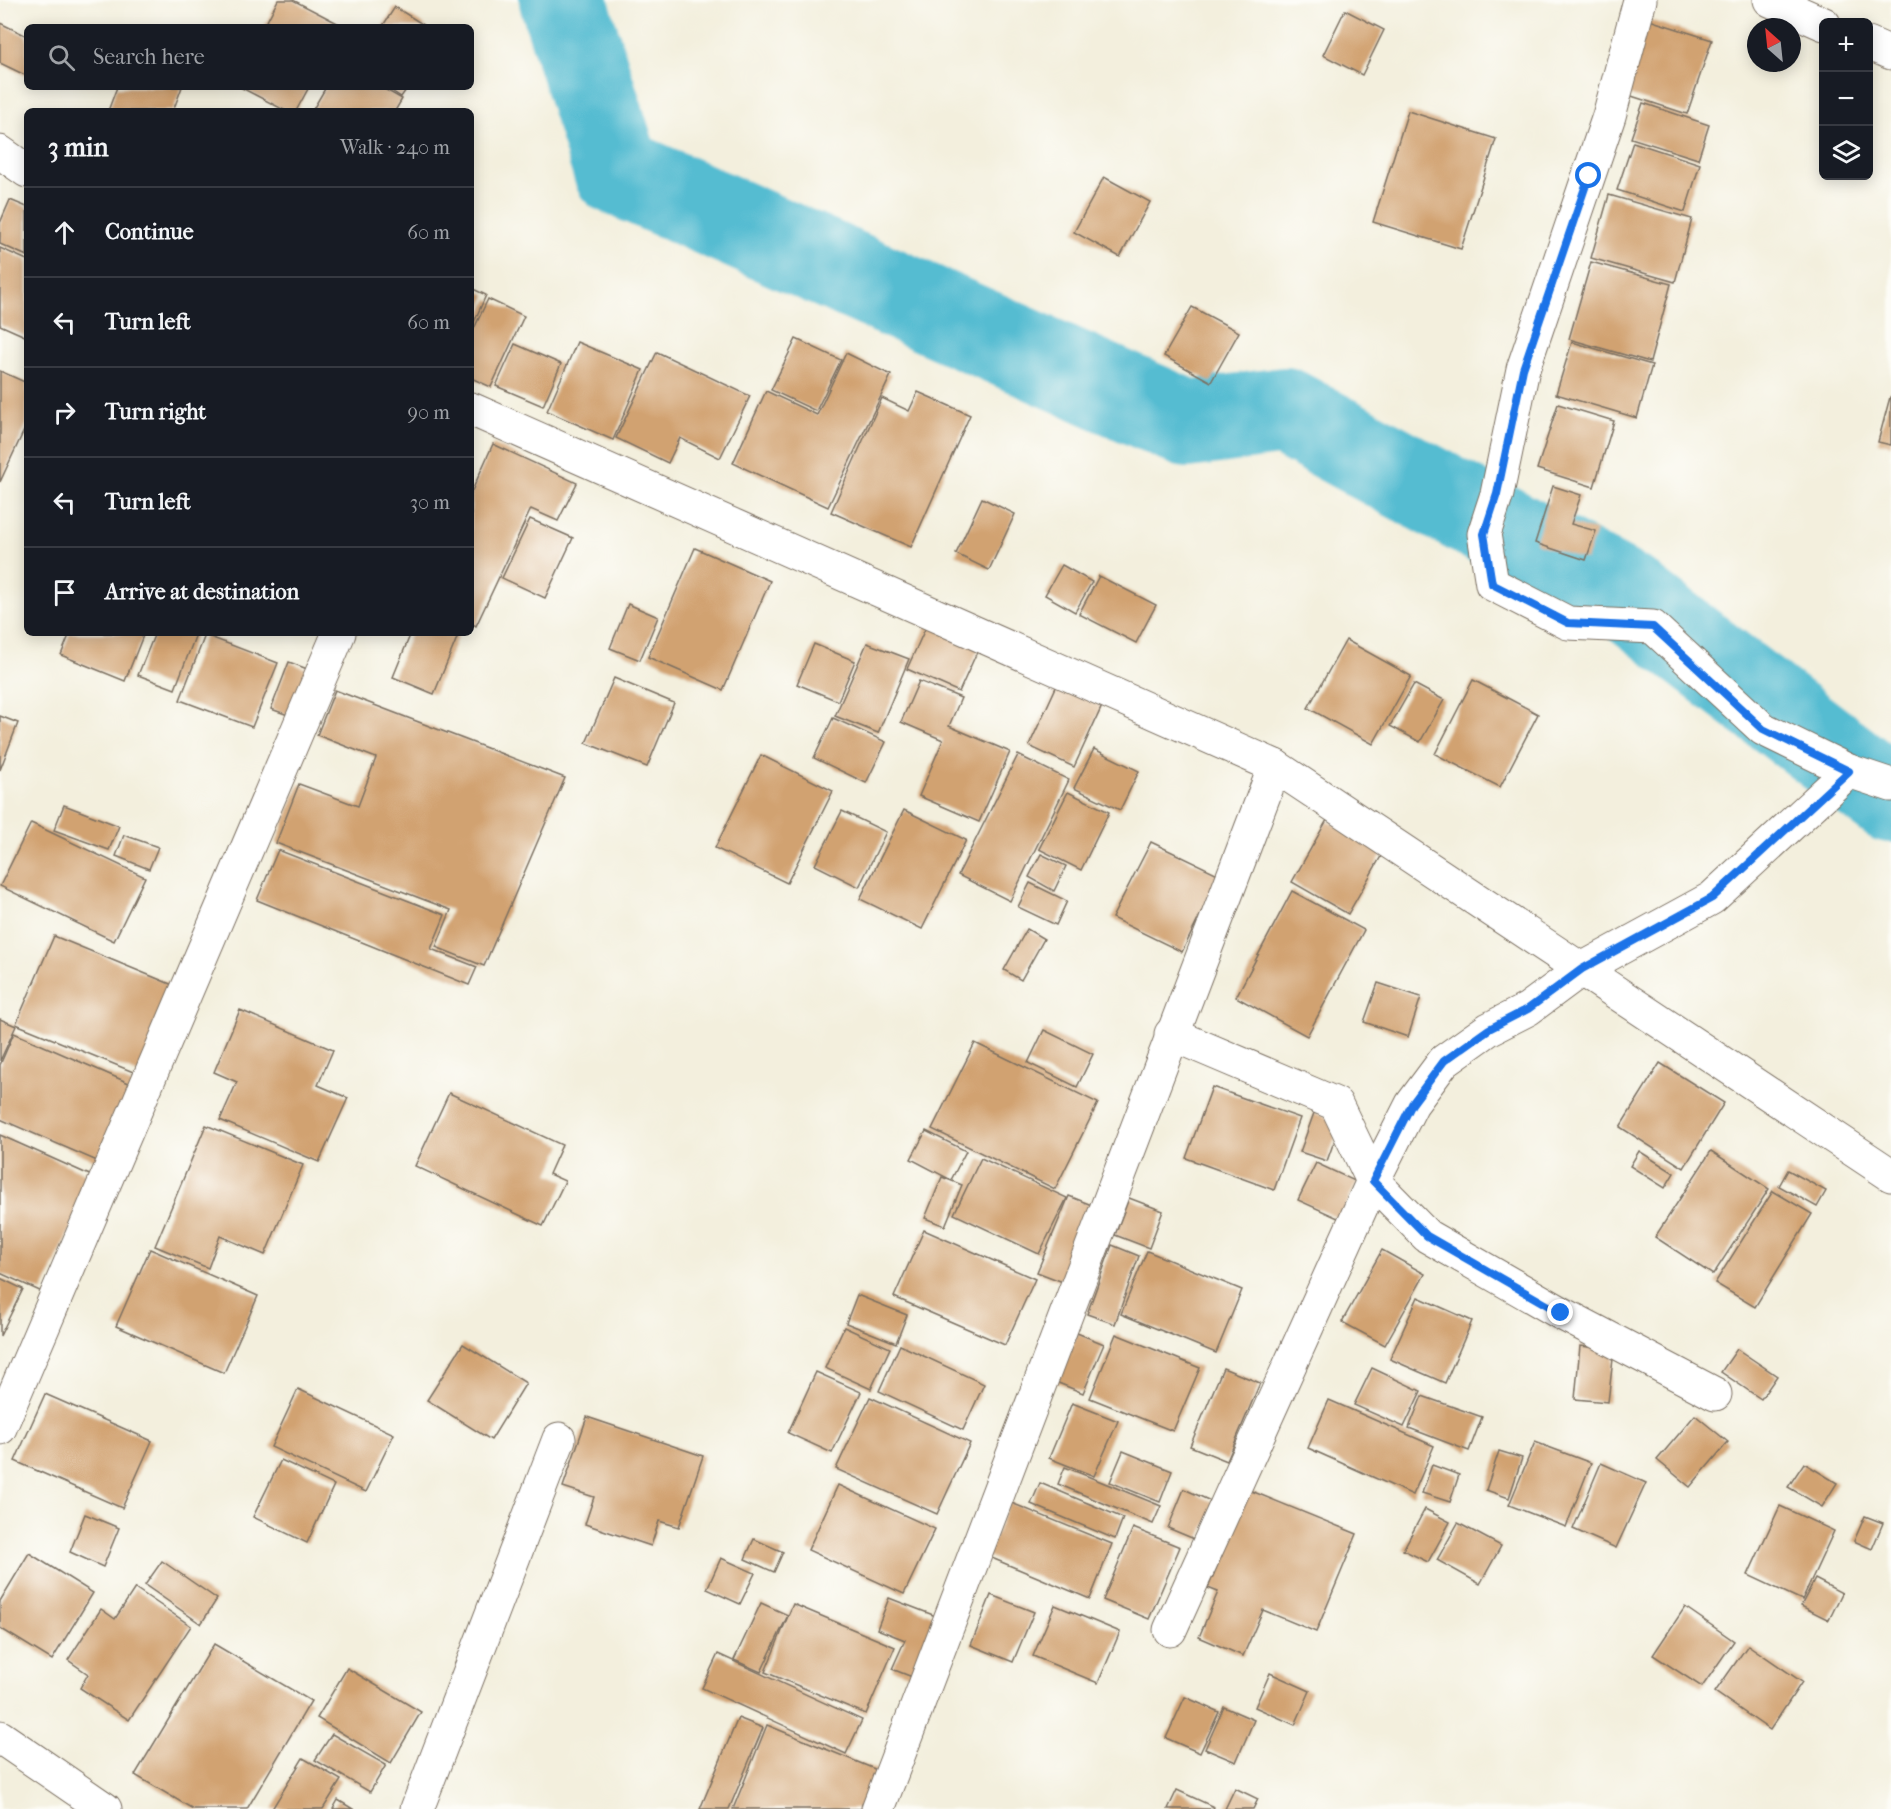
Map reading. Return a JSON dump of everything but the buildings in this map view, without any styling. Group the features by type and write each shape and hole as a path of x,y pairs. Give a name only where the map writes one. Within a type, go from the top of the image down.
{"street":[{"path":"1640,0 1609,116 1523,369 1497,494 1484,534 1492,584 1568,623 1653,627 1763,729 1849,771 1891,785"},
{"path":"1770,0 1819,22"},
{"path":"1873,45 1891,53"},
{"path":"0,152 24,169"},
{"path":"474,410 1275,766 1891,1175"},
{"path":"0,1428 338,636"},
{"path":"878,1809 1171,1034 1275,766"},
{"path":"1170,1630 1373,1181 1412,1104 1444,1061 1489,1029 1528,1009 1582,969 1712,898 1849,771"},
{"path":"1171,1034 1336,1104 1373,1181 1427,1236 1561,1313 1715,1394"},
{"path":"417,1809 559,1439"},
{"path":"0,1737 105,1809"}],"waterway":[{"path":"563,0 617,171 1188,424 1284,411 1629,598 1891,799"}],"route":[{"path":"1561,1313 1427,1236 1373,1181 1412,1104 1444,1061 1489,1029 1528,1009 1582,969 1712,898 1849,771 1763,729 1653,627 1568,623 1492,584 1484,534 1497,494 1523,369 1589,176"}]}
